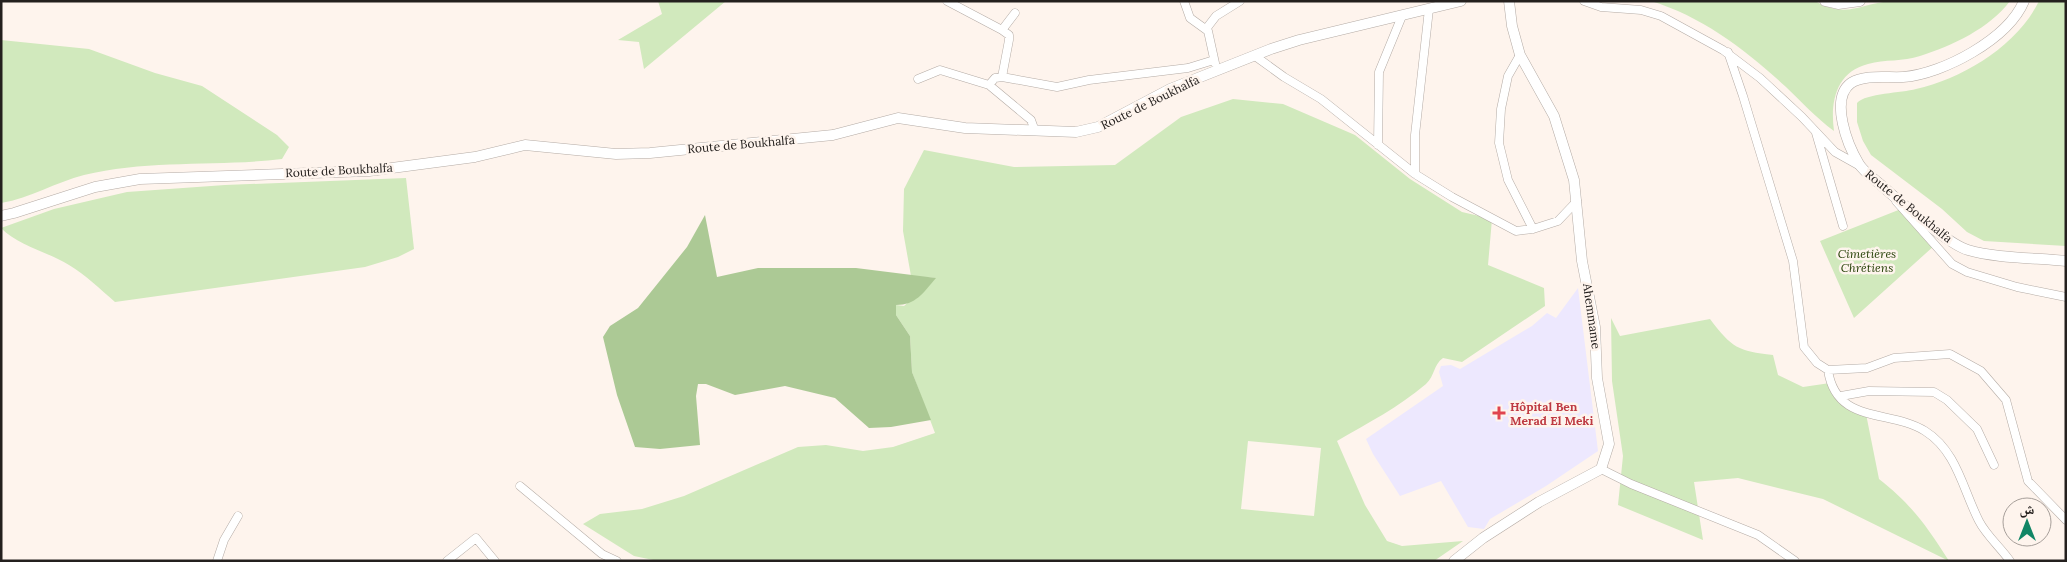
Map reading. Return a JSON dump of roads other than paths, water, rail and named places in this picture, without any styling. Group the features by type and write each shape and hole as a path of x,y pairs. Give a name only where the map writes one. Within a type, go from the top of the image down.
{"main road":[{"name":"Route de Boukhalfa","path":"1,216 95,187 140,179 370,171 475,158 525,145 616,154 650,153 834,135 898,118 965,128 1076,132 1098,127 1215,65 1255,56 1299,40 1461,1"},
{"name":"Ahemmame","path":"1509,1 1512,26 1520,55 1554,116 1574,180 1582,261 1595,327 1597,378 1609,444 1601,470"},
{"path":"1825,1 1838,4 1860,1"},
{"name":"Route de Boukhalfa","path":"2024,1 2015,18 2007,27 1962,57 1919,74 1862,79 1851,83 1844,91 1841,115 1850,147 1860,166 1890,194 1946,238 1963,248 1996,254 2066,261"},
{"path":"1454,561 1483,538 1540,502 1601,470"}],"street":[{"path":"947,1 957,3 1009,35 1002,76"},
{"path":"989,85 995,78 1002,76 1056,87 1089,80 1215,65 1206,29 1190,18 1184,1"},
{"path":"1206,29 1216,16 1240,1"},
{"path":"1584,1 1601,6 1641,10 1661,16 1728,52 1760,78 1835,152 1860,166"},
{"path":"1415,174 1415,135 1429,9"},
{"path":"1002,30 1016,13"},
{"path":"1378,145 1379,72 1402,16"},
{"path":"1728,52 1749,114 1793,261 1804,348 1817,363 1828,370 1868,368 1894,358 1950,354 1981,371 2006,400 2028,481 2066,520"},
{"path":"1520,55 1508,76 1501,109 1498,143 1508,180 1533,229"},
{"path":"1255,56 1284,77 1321,99 1415,174 1452,197 1516,230 1533,229 1558,221 1577,200"},
{"path":"918,79 940,70 989,85 1031,120 1035,131"},
{"path":"1815,132 1843,226"},
{"path":"1890,194 1901,209 1952,264 1967,272 2066,298"},
{"path":"1828,370 1830,383 1852,407 1866,414 1912,424 1926,432 1946,450 1962,480 1980,523 2010,561"},
{"path":"1841,396 1869,391 1934,392 1946,400 1978,429 1994,465"},
{"path":"1601,470 1630,484 1758,535 1795,560"},
{"path":"520,486 602,554 617,561"},
{"path":"217,561 224,540 238,516"},
{"path":"447,561 476,538 495,561"}],"place":[{"name":"Hôpital Ben Merad El Meki","path":"1499,413"}],"park label":[{"name":"Cimetières Chrétiens","path":"1867,260"}]}
